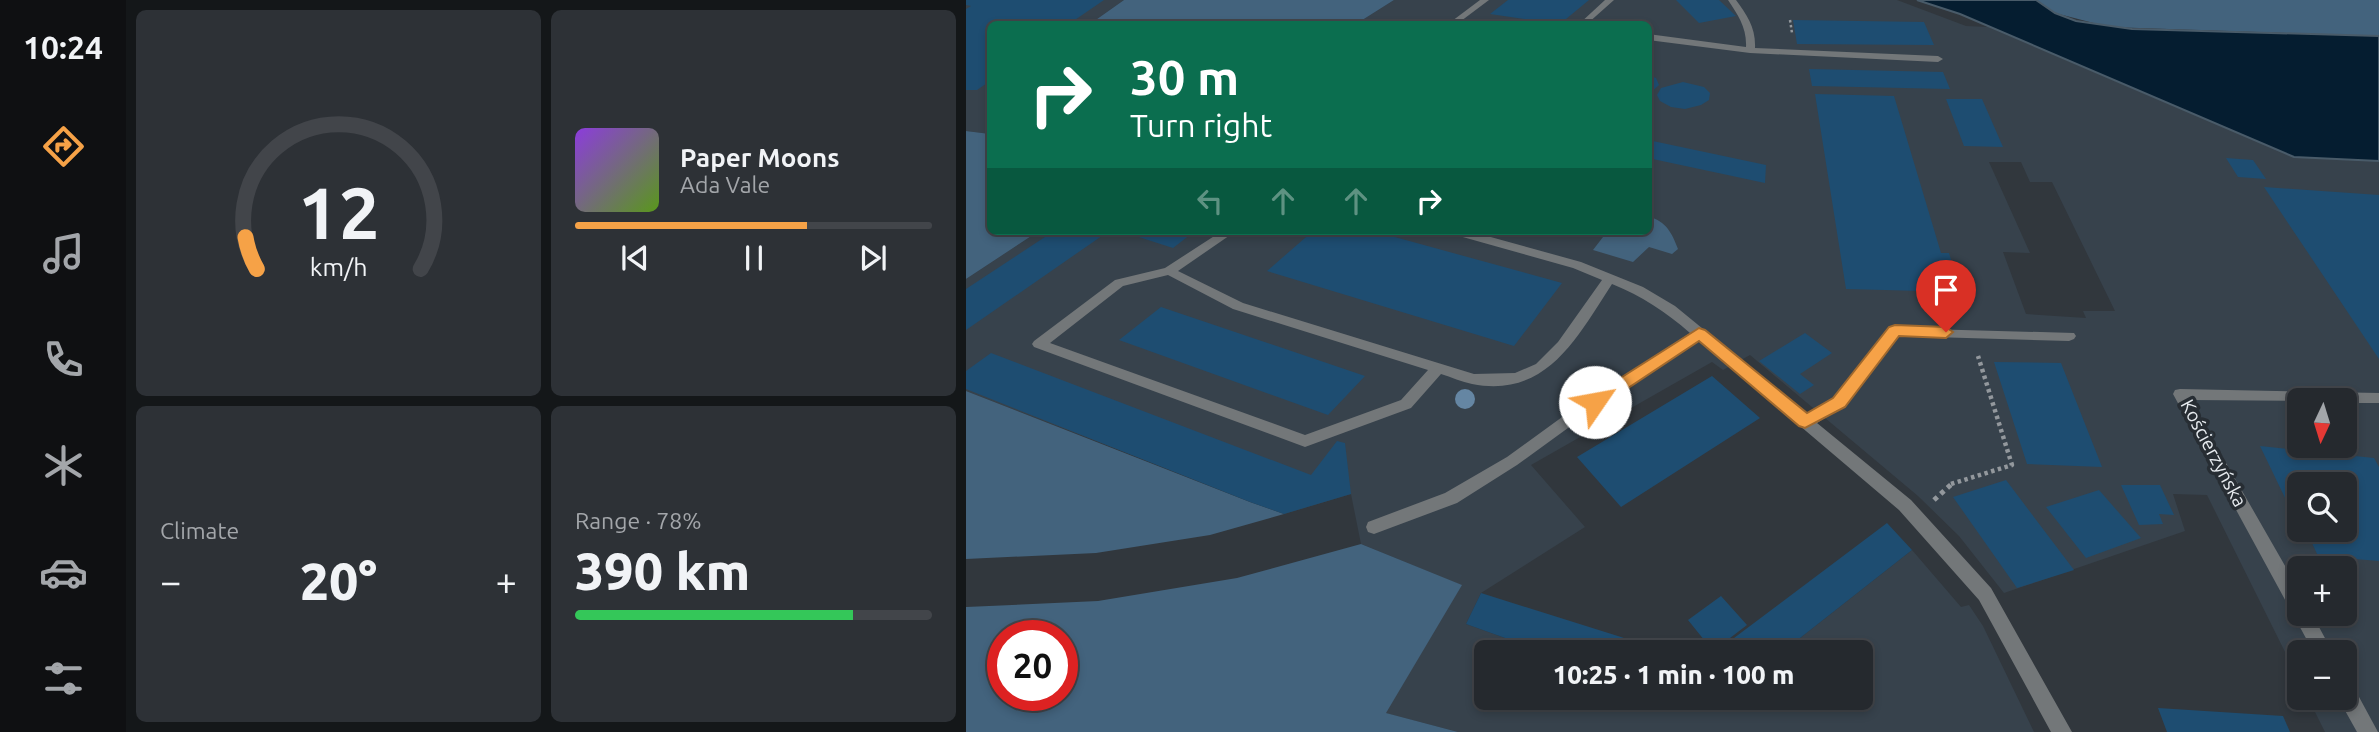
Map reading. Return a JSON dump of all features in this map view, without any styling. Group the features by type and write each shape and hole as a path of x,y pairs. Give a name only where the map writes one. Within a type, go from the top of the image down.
{"street":[{"path":"1456,21 1485,0"},
{"path":"1586,21 1610,0"},
{"path":"1732,0 1746,20 1753,37 1750,50"},
{"path":"1652,38 1750,50 1938,59"},
{"path":"1224,235 1169,271 1119,283 1039,344 1305,441 1406,404 1438,368"},
{"path":"1469,235 1610,278 1670,309 1699,333 1915,517 1985,594 2062,732"},
{"path":"1169,271 1238,306 1474,379 1505,379 1531,374 1557,354 1610,278"},
{"path":"1805,422 1839,402 1895,331 2069,336"},
{"path":"1374,527 1461,492 1513,461 1574,416 1699,333"},
{"name":"Kościerzyńska","path":"2287,587 2180,394 2379,398"},
{"path":"2356,710 2368,732"}],"path":[{"path":"1915,517 1952,483 2012,465 1971,333"}],"shaded area":[{"path":"966,0 1124,0 1094,21 987,21 987,134 966,131"},
{"path":"1124,0 1394,0 1361,21 1094,21"},
{"path":"1394,0 1897,0 1966,26 1988,27 2294,157 2379,161 2379,732 2325,732 2314,710 2357,710 2357,640 2287,640 2287,656 2207,495 2173,494 2185,531 2004,593 1959,536 1918,496 1750,355 1723,370 1712,362 1531,465 1585,527 1481,593 1466,624 1511,640 1474,640 1474,710 1873,710 1873,640 1798,640 1912,550 1961,607 1969,605 1983,626 2034,732 1458,732 1385,713 1461,585 1361,544 1351,494 1284,514 966,391 966,279 1033,235 1652,235 1652,21 1361,21","holes":["1989,162 2021,162 2030,182 2052,182 2115,311 2083,311 2086,318 2026,314 2003,252 2030,253"]},
{"path":"1917,0 2036,0 2055,13 2076,21 2132,29 2379,36 2379,161 2294,157 1960,14"},
{"path":"2036,0 2379,0 2379,36 2109,27 2055,13"},
{"path":"966,131 987,134 987,235 1033,235 966,279"},
{"path":"1652,218 1660,221 1671,233 1678,249 1672,254 1649,247 1633,262 1593,250 1603,237 1595,235 1652,235"},
{"path":"966,391 1284,514 1210,535 1096,553 966,559"},
{"path":"1361,544 1462,585 1386,713 1458,732 966,732 966,607 1098,601 1237,578"}],"building":[{"path":"966,0 1104,0 1073,21 987,21 987,83 977,90 966,90 966,9 971,6 966,5"},
{"path":"1508,0 1589,0 1564,21 1539,21 1490,14"},
{"path":"1676,0 1719,0 1736,16 1699,23"},
{"path":"1793,20 1924,22 1934,45 1797,44"},
{"path":"1809,69 1943,72 1950,89 1812,86"},
{"path":"1652,76 1656,78 1659,85 1652,91"},
{"path":"1683,82 1704,87 1710,93 1709,100 1685,109 1671,107 1660,101 1657,95 1661,88"},
{"path":"1815,94 1894,96 1941,253 1949,253 1961,292 1846,289"},
{"path":"1946,99 1982,99 2003,147 1964,146"},
{"path":"1652,141 1766,165 1765,183 1652,159"},
{"path":"2226,158 2253,160 2266,179 2238,177"},
{"path":"2264,187 2379,195 2379,359"},
{"path":"1048,235 1103,235 966,330 966,289"},
{"path":"1132,235 1190,235 1173,248"},
{"path":"1308,235 1388,235 1562,283 1514,346 1267,271"},
{"path":"1161,307 1365,376 1328,415 1119,340"},
{"path":"1805,333 1832,353 1800,374 1814,385 1800,394 1759,361"},
{"path":"991,353 1311,475 1337,441 1345,443 1351,494 1284,514 1250,502 966,389 966,371"},
{"path":"1994,362 2061,363 2102,467 2027,464"},
{"path":"1712,376 1760,418 1621,507 1577,457"},
{"path":"2260,446 2287,449 2287,458 2374,458 2379,467 2379,561 2357,559 2357,556 2318,556 2312,542 2357,542 2357,472 2287,472 2287,502"},
{"path":"2006,480 2074,570 2017,588 1953,497"},
{"path":"2121,485 2160,485 2174,515 2159,514 2163,524 2139,525"},
{"path":"2099,490 2141,538 2086,558 2046,507"},
{"path":"1887,523 1912,550 1798,640 1731,640"},
{"path":"1481,593 1630,640 1511,640 1466,624"},
{"path":"1721,596 1747,625 1727,640 1704,640 1688,620"},
{"path":"2158,708 2283,716 2290,732 2167,732"}],"route":[{"path":"1595,402 1699,333 1805,422 1839,402 1895,331 1946,332"}]}
